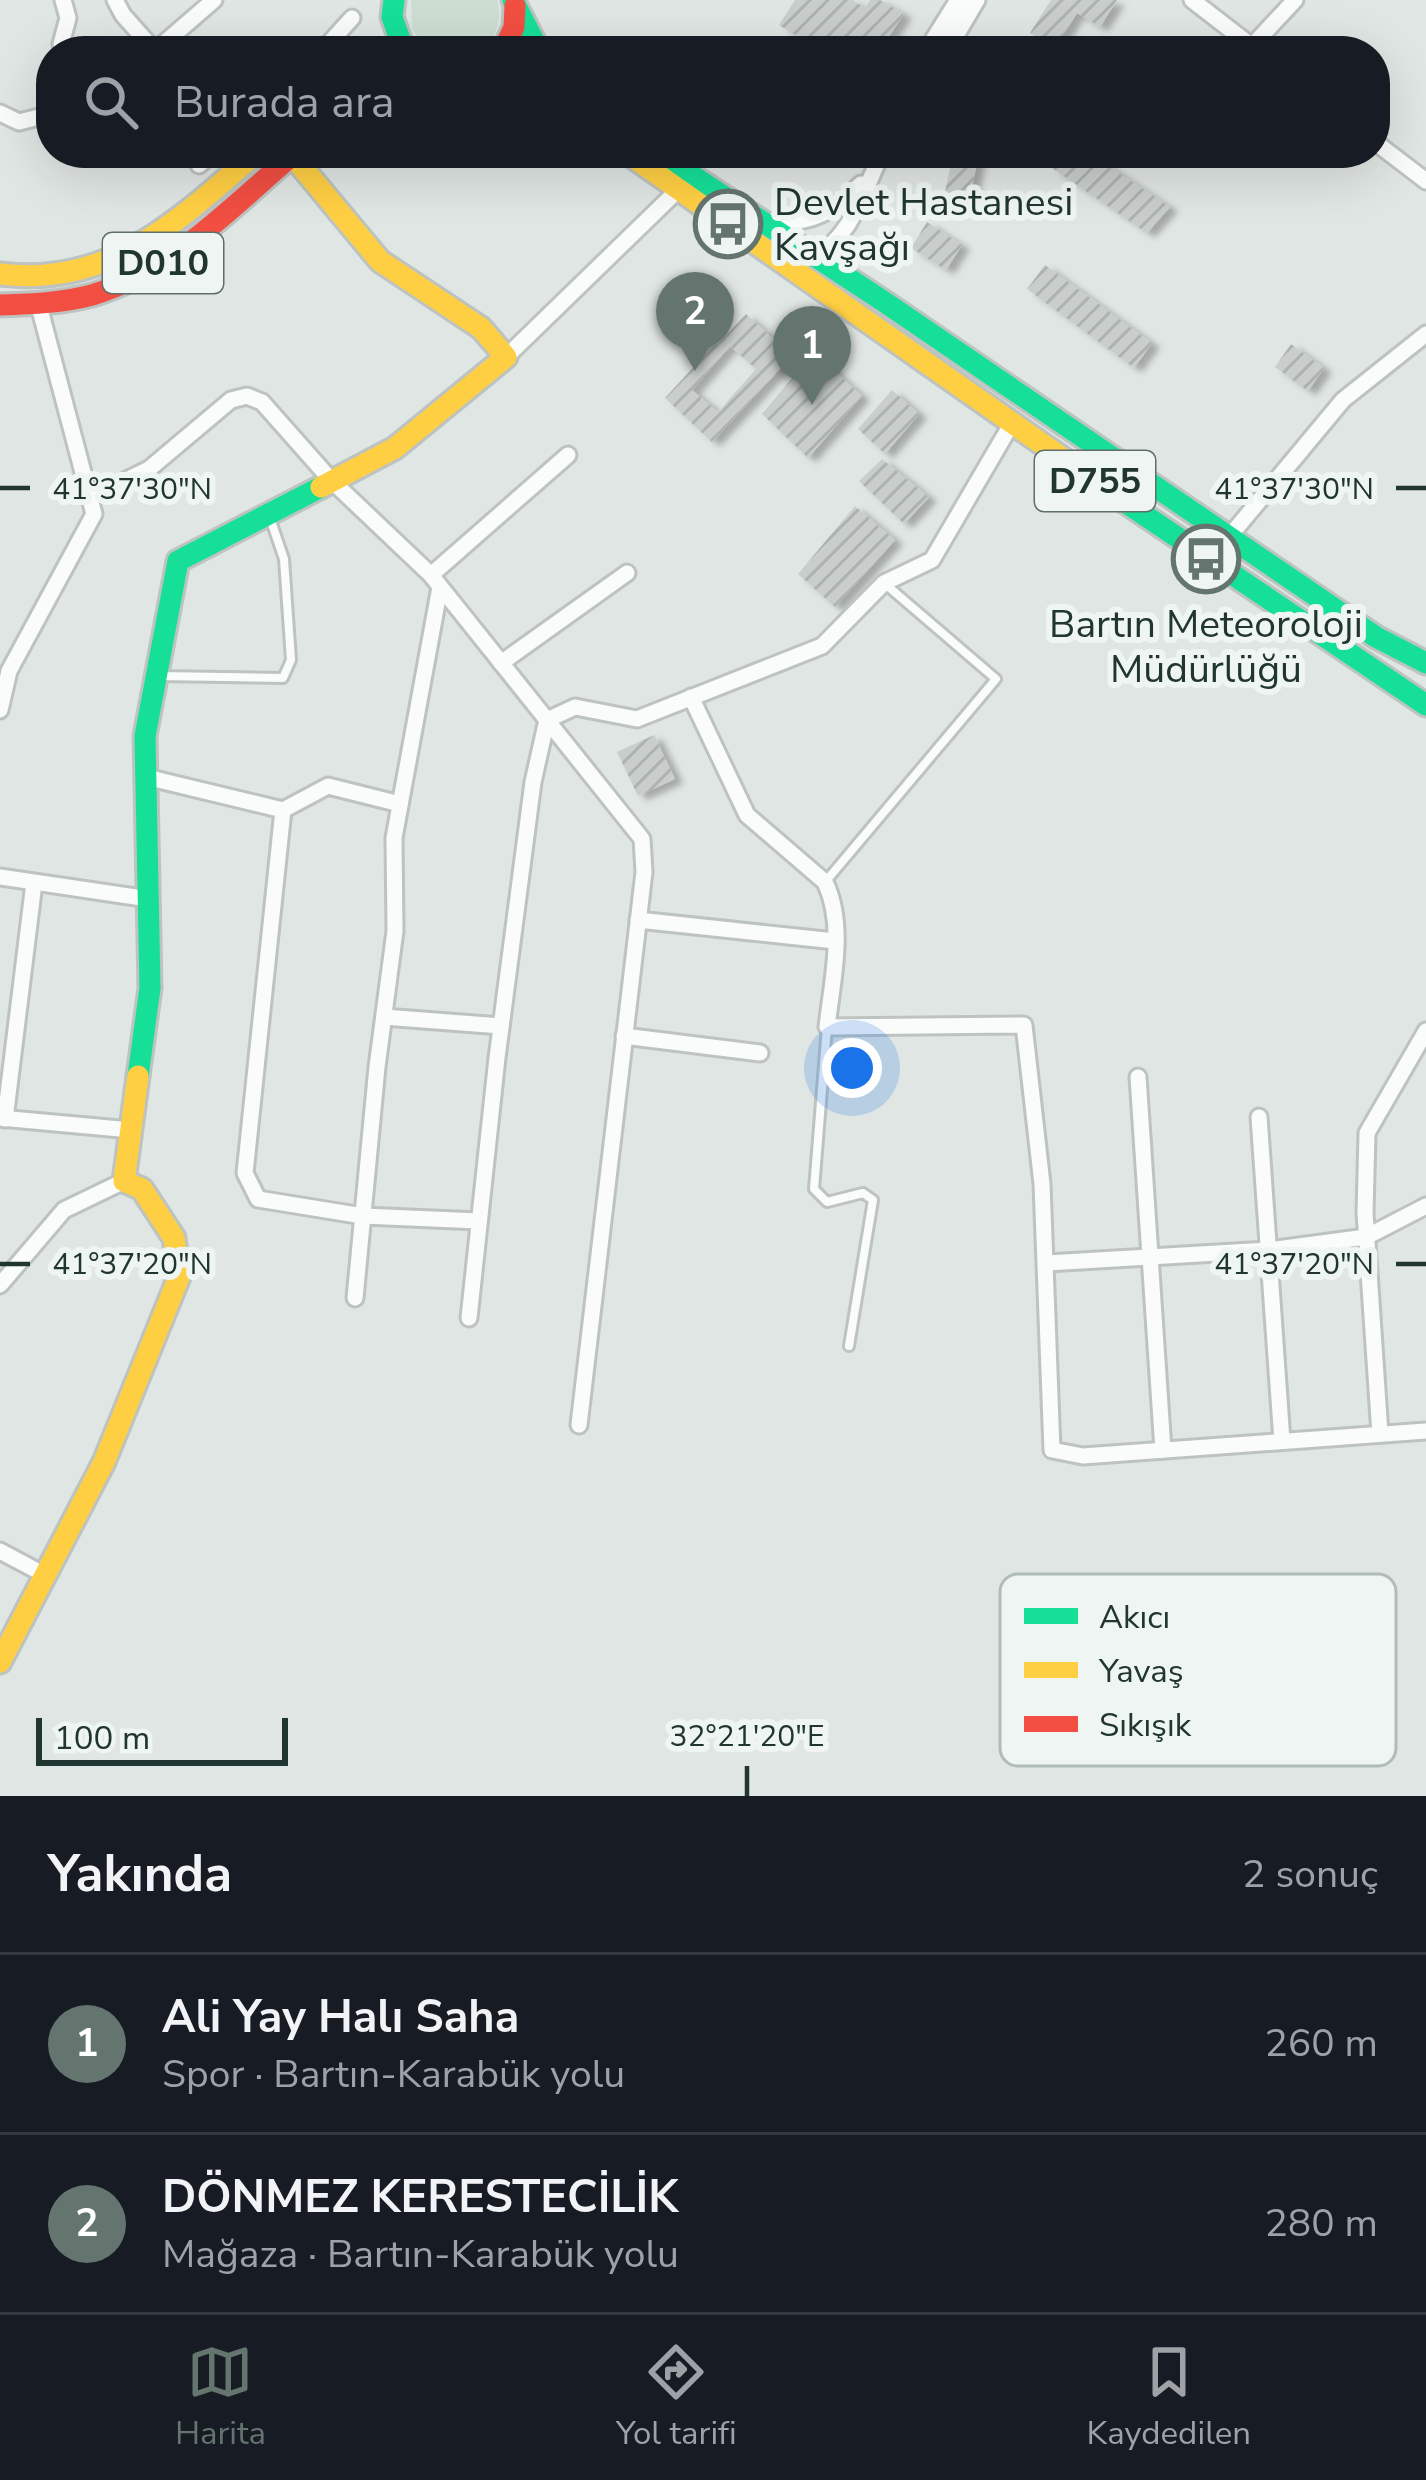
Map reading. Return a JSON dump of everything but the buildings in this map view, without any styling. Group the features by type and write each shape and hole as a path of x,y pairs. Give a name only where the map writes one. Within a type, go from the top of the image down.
{"main road":[{"path":"510,36 514,3"},
{"path":"514,3 531,36"},
{"name":"D010","path":"0,274 27,281 97,267 160,233 238,168"},
{"name":"D010","path":"0,304 39,306 105,293 154,270 276,168"},
{"path":"0,1661 104,1462 179,1277 174,1238 142,1190 124,1181 150,988 145,736 178,561 394,448 506,357 481,328 380,261 304,168"},
{"name":"D755","path":"649,168 1012,423 1426,704"},
{"name":"D755","path":"681,168 1376,637 1426,663"}],"street":[{"path":"62,0 67,27 64,36"},
{"path":"115,0 142,36"},
{"path":"172,36 214,0"},
{"path":"935,36 958,0"},
{"path":"956,36 977,0"},
{"path":"1192,0 1239,36"},
{"path":"1265,36 1295,0"},
{"path":"336,36 352,18"},
{"path":"2,121 36,118"},
{"path":"1390,154 1426,182"},
{"path":"848,277 838,262 837,248 875,168"},
{"path":"758,219 805,222 818,218 872,174"},
{"path":"506,357 679,189"},
{"path":"767,252 789,258 816,256 844,229"},
{"path":"0,710 4,671 94,514 39,306"},
{"path":"1229,537 1343,400 1426,334"},
{"path":"90,498 130,481 239,397 262,402 332,480 435,581 643,839 638,920 579,1425"},
{"path":"547,720 575,706 637,719 822,646 884,583 932,560 1012,423"},
{"path":"356,1298 395,931 394,838 435,581 568,455"},
{"path":"501,663 627,573"},
{"path":"691,697 747,815 825,882 835,909 836,941 827,1028 1024,1025 1047,1263 1052,1450 1083,1456 1426,1431"},
{"path":"469,1318 501,1026 533,782 547,720"},
{"path":"146,777 283,810 328,786 400,804"},
{"path":"283,810 245,1173 258,1199 363,1216 479,1221"},
{"path":"0,878 148,899"},
{"path":"34,883 3,1118 131,1130"},
{"path":"638,920 836,941"},
{"path":"384,1017 501,1026"},
{"path":"1379,1434 1366,1237 1367,1133 1426,1031"},
{"path":"624,1036 760,1053"},
{"path":"1138,1078 1163,1450"},
{"path":"1259,1117 1282,1441"},
{"path":"0,1285 64,1210 124,1181"},
{"path":"1047,1263 1268,1250 1366,1237 1426,1206"},
{"path":"0,1551 45,1575"}],"lane":[{"path":"945,36 967,0"},
{"path":"156,676 283,678 289,673 284,559 268,512"},
{"path":"825,882 996,680 884,583"},
{"path":"827,1028 814,1189 827,1202 863,1192 873,1200 849,1346"}],"green space":[{"path":"411,0 497,0 499,15 493,36 417,36 412,29"}],"traffic: fast":[{"path":"394,0 392,17 399,36"},
{"path":"513,0 531,36"},
{"path":"681,168 1376,637 1426,663"},
{"path":"138,1076 150,988 145,736 178,561 321,487"},
{"path":"1125,502 1426,705"}],"traffic: slow":[{"path":"0,274 39,276 109,260 170,224 239,168"},
{"path":"303,168 380,261 481,328 506,357 395,448 321,487"},
{"path":"648,168 1125,502"},
{"path":"0,1662 104,1462 179,1277 174,1238 142,1189 124,1181 138,1076"}],"traffic: jam":[{"path":"510,36 515,6"},
{"path":"0,305 81,298 121,284 175,254 278,168"}],"place":[{"name":"Devlet Hastanesi Kavşağı","path":"728,224"},
{"name":"DÖNMEZ KERESTECİLİK","path":"695,371"},
{"name":"Ali Yay Halı Saha","path":"812,405"},
{"name":"Bartın Meteoroloji Müdürlüğü","path":"1206,559"}]}
